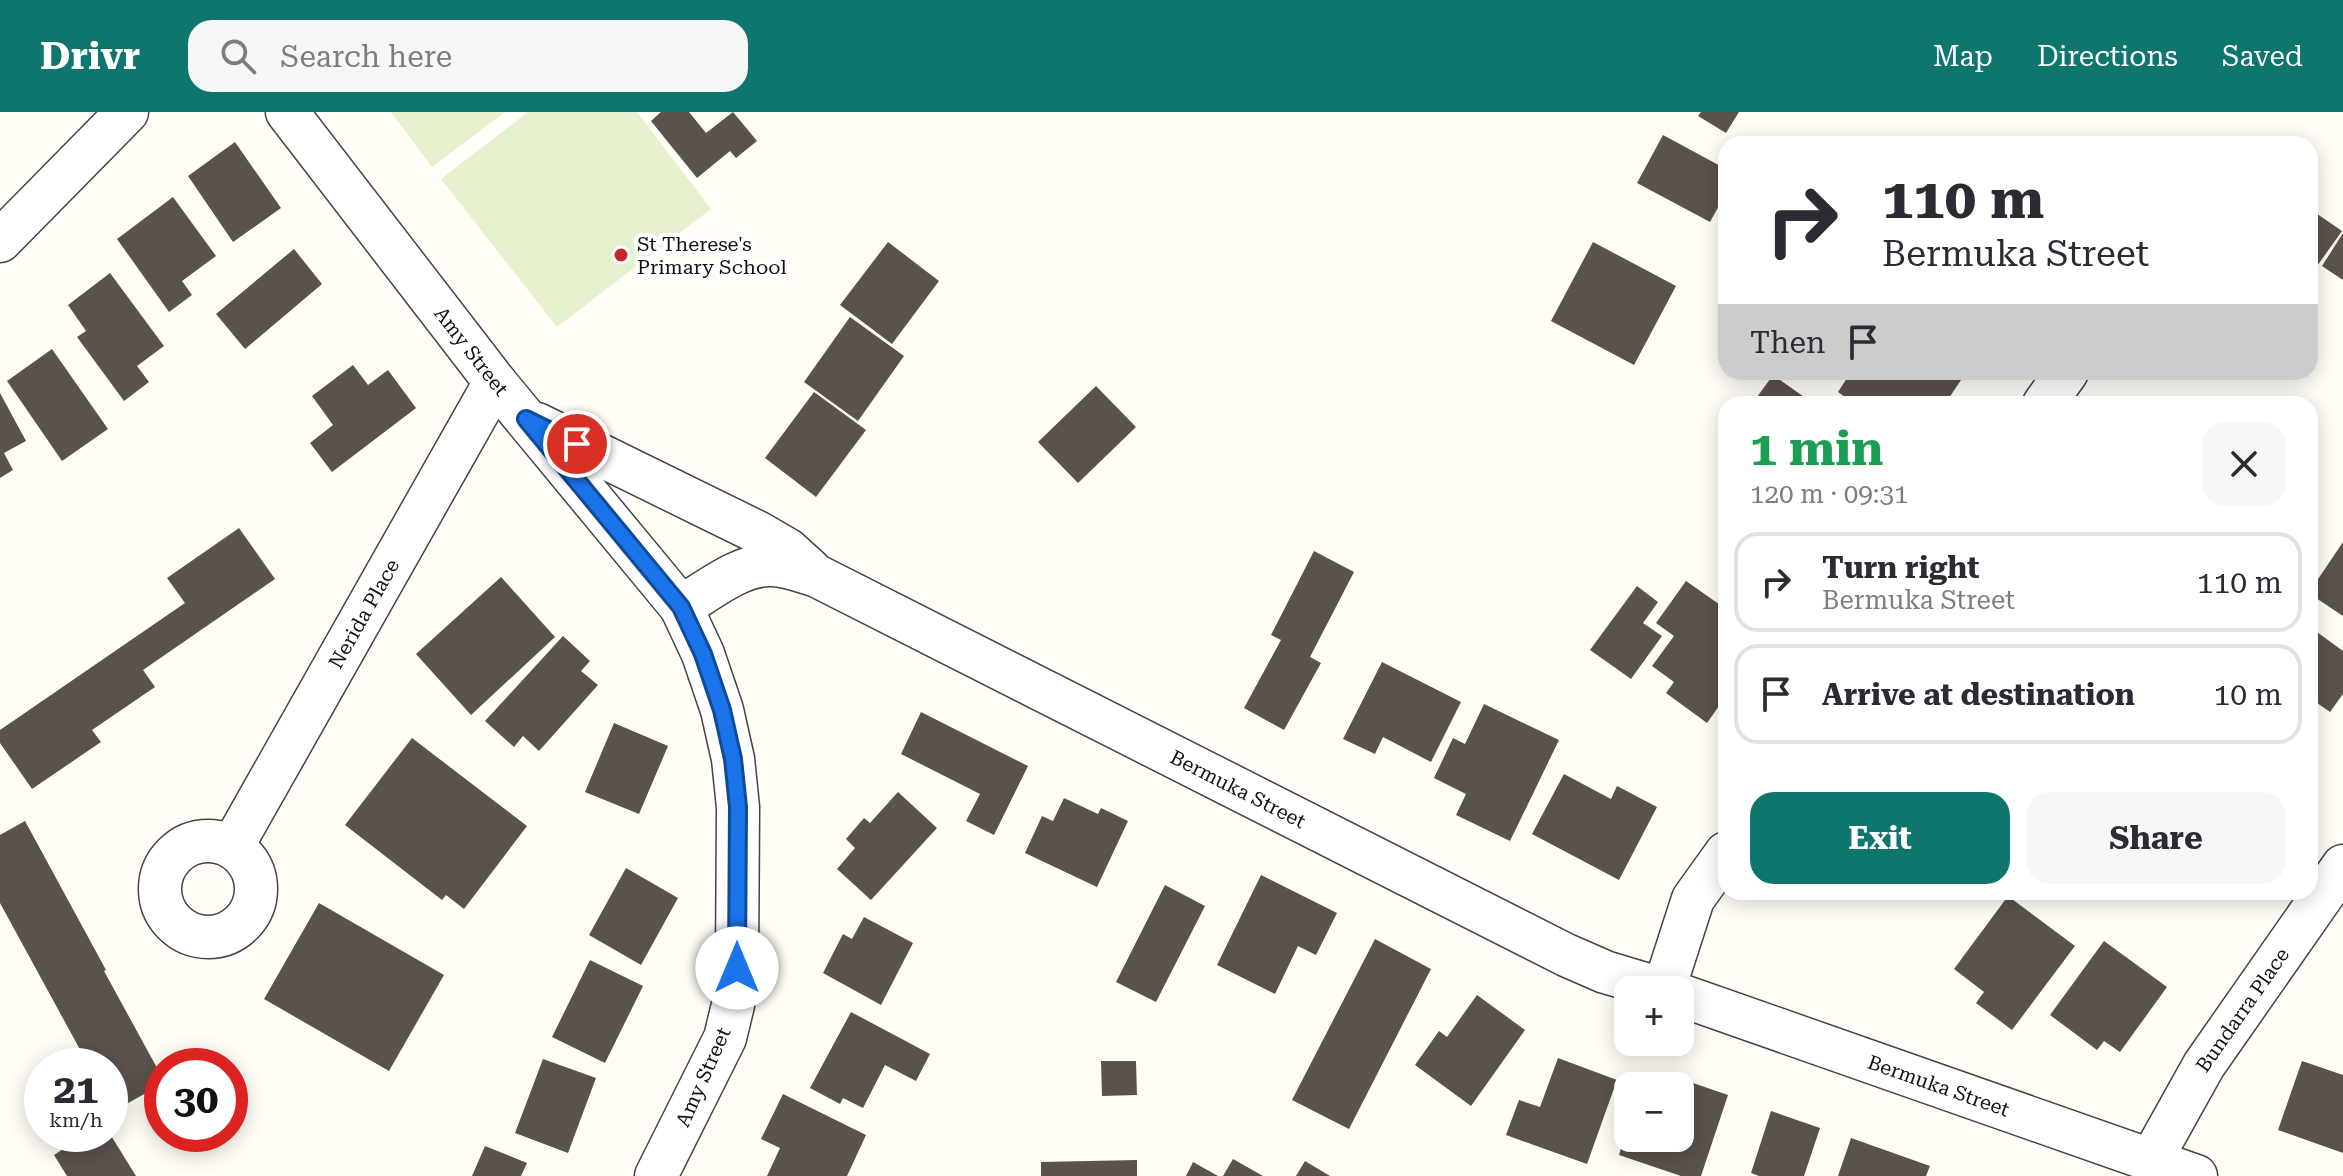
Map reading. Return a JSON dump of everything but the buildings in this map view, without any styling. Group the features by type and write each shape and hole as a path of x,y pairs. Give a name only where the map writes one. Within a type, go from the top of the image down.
{"street":[{"path":"0,241 127,112"},
{"name":"Amy Street","path":"287,112 495,382 681,607 703,654 733,759 738,807 737,968 725,1038 656,1176"},
{"name":"Nerida Place","path":"232,847 495,382"},
{"name":"Bermuka Street","path":"526,419 757,532 788,550 817,576"},
{"name":"Bermuka Street","path":"681,607 753,567 789,567 817,576 1566,955 1618,976"},
{"path":"1668,976 1693,899 1718,864"},
{"name":"Bundarra Place","path":"2151,1160 2204,1065 2343,866"},
{"name":"Bermuka Street","path":"1694,1000 2196,1176"}],"green space":[{"path":"391,112 505,112 432,167"},
{"path":"528,112 637,112 711,209 557,327 441,179"}],"place":[{"name":"St Therese's Primary School","path":"621,255"}],"route":[{"path":"577,444 526,419 681,607 703,654 722,710 733,759 738,807 737,968"}]}
